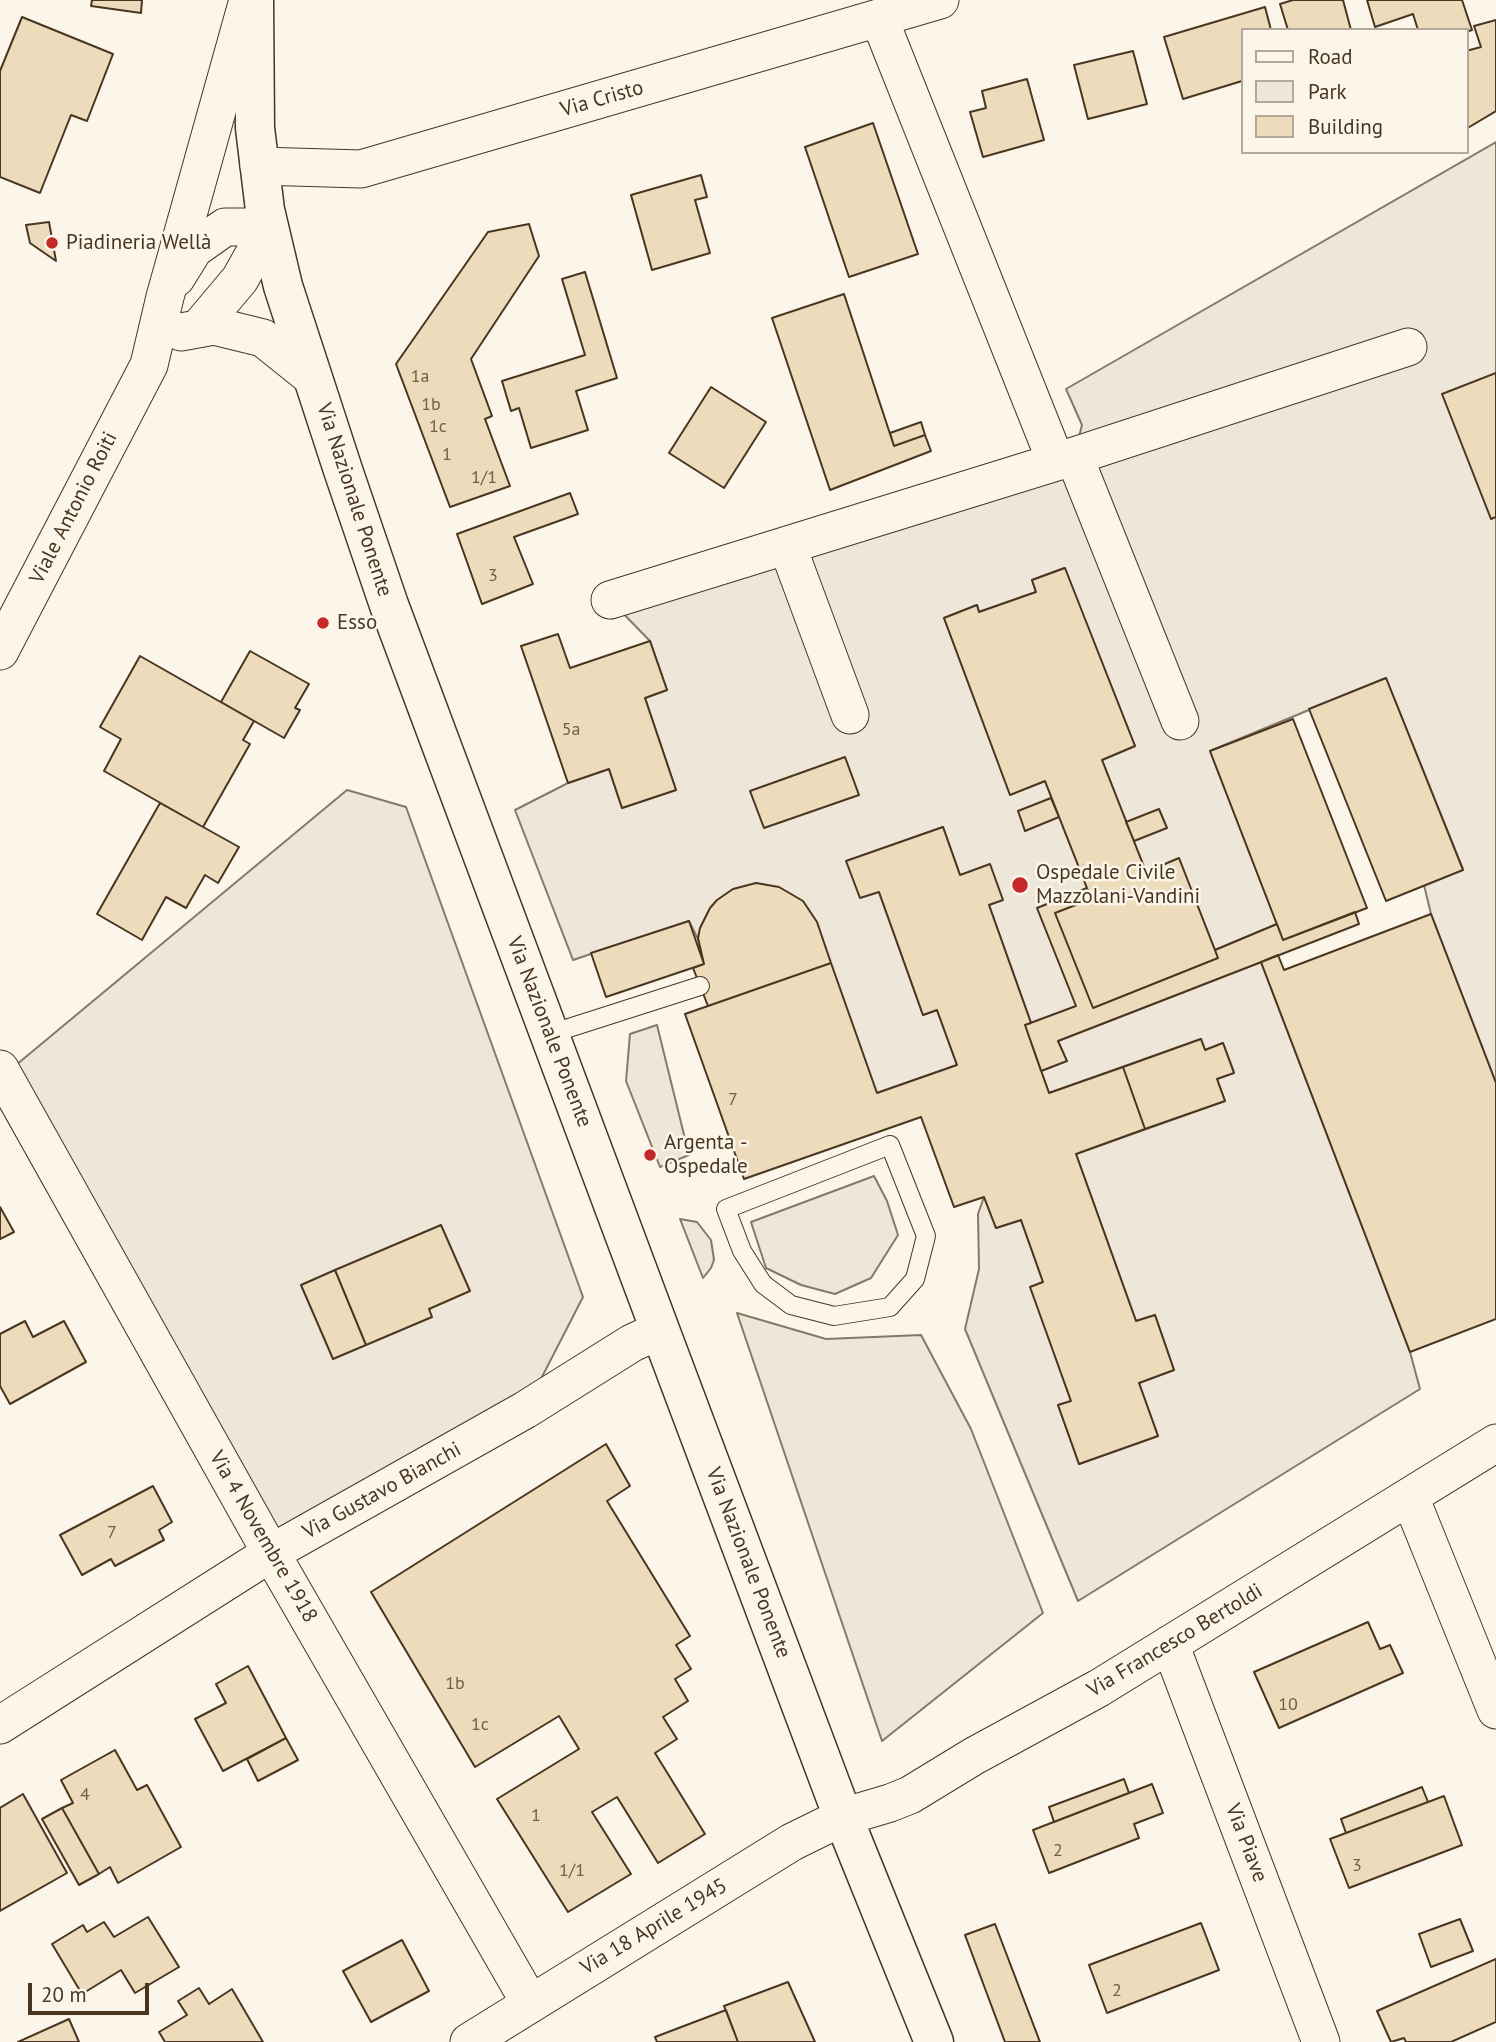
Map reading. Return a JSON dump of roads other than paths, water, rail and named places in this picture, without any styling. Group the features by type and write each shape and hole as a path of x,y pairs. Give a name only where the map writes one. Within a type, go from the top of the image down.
{"main road":[{"name":"Via Nazionale Ponente","path":"254,0 255,128 259,166 269,227 284,286 313,378 389,605 843,1817 934,2042"}],"street":[{"name":"Viale Antonio Roiti","path":"0,651 149,365 165,297 248,0"},
{"name":"Via Cristo","path":"259,166 361,169 940,0"},
{"path":"879,18 1065,459 1180,721"},
{"name":"Viale Antonio Roiti","path":"165,297 194,249 225,228 269,227"},
{"name":"Viale Antonio Roiti","path":"198,329 240,279 269,227"},
{"name":"Viale Antonio Roiti","path":"149,365 179,332 214,326 263,338 313,378"},
{"path":"610,600 1065,459 1408,347"},
{"path":"787,545 850,715"},
{"name":"Via 4 Novembre 1918","path":"0,1069 271,1553 530,2003"},
{"name":"Via Gustavo Bianchi","path":"0,1725 271,1553 525,1410 632,1343 660,1330"},
{"name":"Via Francesco Bertoldi","path":"843,1817 910,1795 974,1756 1099,1688 1496,1443"},
{"path":"1410,1497 1496,1710"},
{"name":"Via Piave","path":"1170,1644 1321,2042"},
{"name":"Via 18 Aprile 1945","path":"469,2042 792,1842 843,1817"}],"lane":[{"path":"550,1034 700,986"},
{"path":"890,1145 926,1236 915,1279 890,1307 834,1316 791,1305 763,1284 742,1251 726,1209 890,1145"}],"place":[{"name":"Piadineria Wellà","path":"52,243"},
{"name":"Esso","path":"323,623"},
{"name":"Ospedale Civile Mazzolani-Vandini","path":"1020,885"},
{"name":"Argenta - Ospedale","path":"650,1155"}]}
